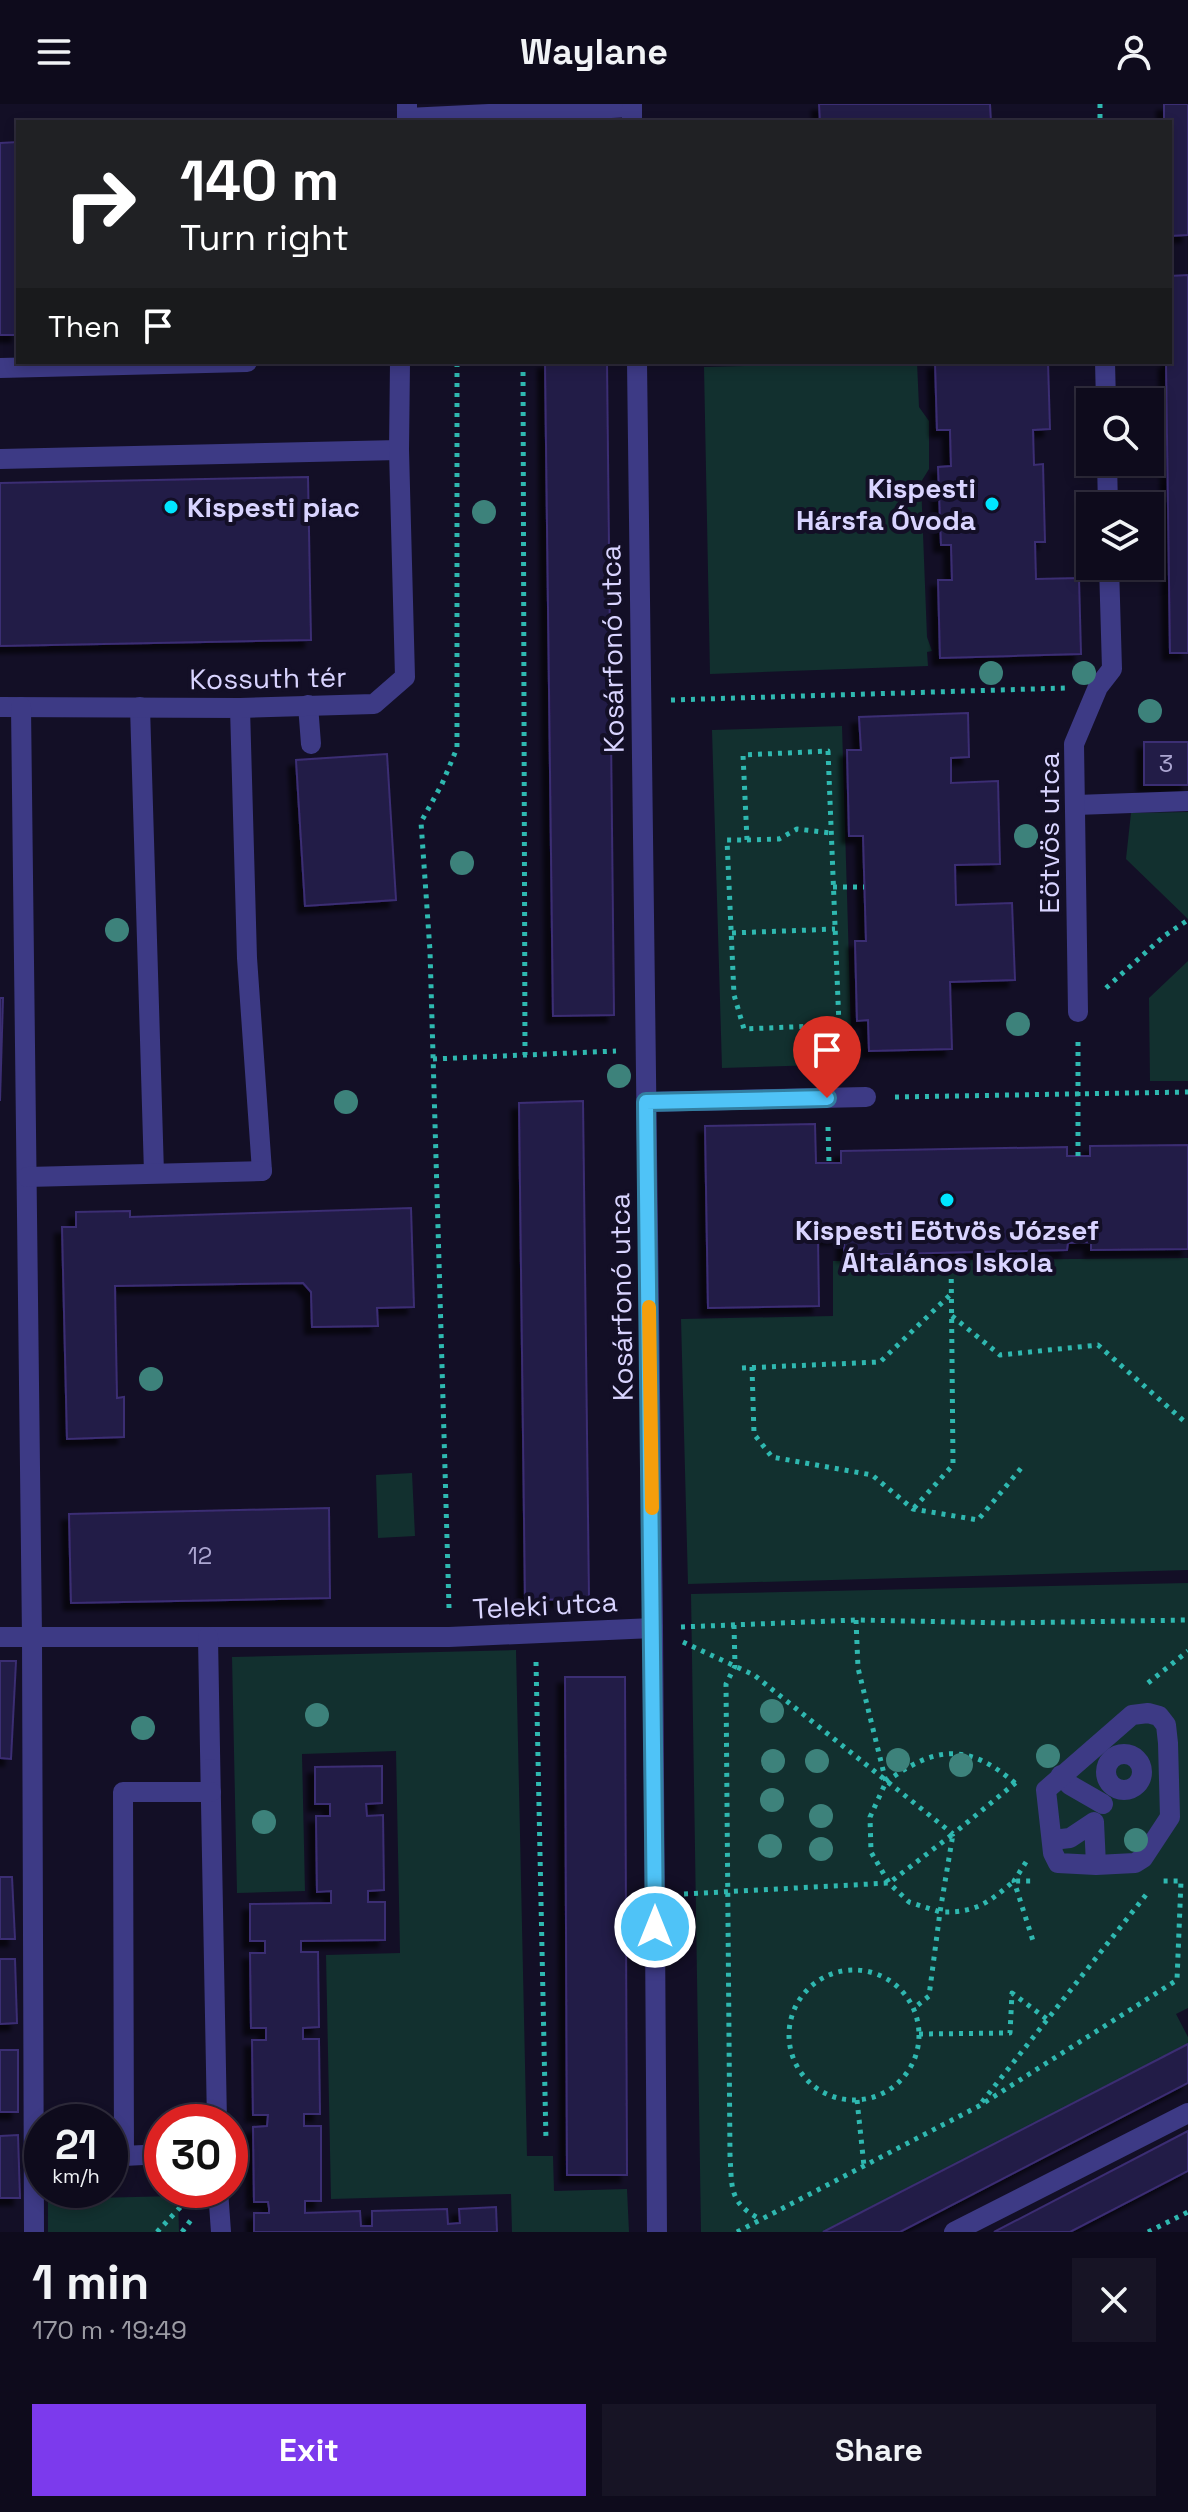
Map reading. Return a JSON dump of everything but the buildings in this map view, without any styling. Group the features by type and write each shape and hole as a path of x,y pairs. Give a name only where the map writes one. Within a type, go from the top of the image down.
{"street":[{"path":"407,115 632,111"},
{"path":"0,368 165,364"},
{"name":"Kossuth tér","path":"10,707 240,708 374,704 405,677 400,364"},
{"name":"Kosárfonó utca","path":"637,364 653,1628 657,2232"},
{"path":"1105,364 1106,388"},
{"path":"0,459 399,450"},
{"name":"Eötvös utca","path":"1078,1012 1074,744 1098,687 1112,669 1109,580"},
{"path":"308,705 311,744"},
{"path":"10,707 27,1177 34,2232"},
{"path":"140,707 154,1173"},
{"path":"27,1177 262,1171 247,958 240,708"},
{"path":"1076,805 1188,801"},
{"path":"646,1102 866,1097"},
{"name":"Teleki utca","path":"0,1637 449,1637 653,1628"},
{"path":"208,1637 217,2104"},
{"path":"1148,1713 1159,1716 1166,1725 1168,1743 1170,1817 1143,1858 1135,1863 1058,1863 1053,1853 1046,1790 1100,1741 1132,1715 1148,1713"},
{"path":"1100,1741 1113,1758"},
{"path":"1052,1840 1070,1838 1104,1805 1141,1781 1141,1763 1132,1755 1120,1754 1113,1758 1106,1771 1104,1805 1096,1865"},
{"path":"1061,1775 1070,1785 1104,1805"},
{"path":"144,2155 124,2156 123,1792 211,1792"},
{"path":"954,2232 1188,2113"},
{"path":"219,2208 221,2232"}],"path":[{"path":"449,1637 430,951 421,822 457,748 457,364"},
{"path":"523,364 525,1055"},
{"path":"641,701 1098,687"},
{"path":"747,840 743,755 828,751 839,1025 744,1029 734,995 727,840 747,840 779,839 797,829 831,833"},
{"path":"833,887 864,887"},
{"path":"1078,1156 1078,1012 1164,936 1188,920"},
{"path":"732,933 835,929"},
{"path":"433,1059 645,1050"},
{"path":"866,1097 1188,1092"},
{"path":"913,1509 953,1465 951,1253"},
{"path":"742,1368 880,1362 952,1294"},
{"path":"952,1316 1000,1355 1098,1345 1185,1422"},
{"path":"752,1367 754,1434 772,1457 872,1475 913,1509 978,1520 1022,1467"},
{"path":"856,1620 858,1668 886,1782"},
{"name":"Teleki utca","path":"653,1628 856,1620 1007,1623 1188,1620"},
{"path":"734,1625 735,1666 726,1684 726,1891 732,2192 743,2210 761,2219"},
{"path":"653,1628 754,1675 953,1834"},
{"path":"535,1633 546,2141"},
{"path":"1138,1691 1188,1651"},
{"path":"1021,1796 1016,1783 985,1760 949,1753 914,1761 886,1782 870,1817 871,1852 889,1883 909,1902 940,1912 964,1913 989,1903 1014,1881 1027,1860 1029,1850"},
{"path":"655,1896 889,1883 1025,1775"},
{"path":"914,2008 929,1996 953,1834"},
{"path":"1014,1881 1043,1881"},
{"path":"1014,1881 1034,1944"},
{"path":"737,2232 979,2106 1177,1980 1181,1881 1157,1881 979,2106"},
{"path":"842,1970 864,1970 885,1977 902,1990 914,2008 919,2034 912,2066 902,2080 889,2090 857,2100 835,2098 816,2088 800,2073 791,2053 788,2032 793,2010 804,1992 821,1977 842,1970"},
{"path":"919,2034 1010,2033 1012,1993 1048,2020"},
{"path":"857,2100 864,2166"},
{"path":"157,2232 180,2208"},
{"path":"1148,2232 1188,2212"}],"green space":[{"path":"917,364 919,407 929,421 929,469 921,482 927,637 932,651 927,652 928,666 710,674 704,367"},
{"path":"842,726 852,1064 722,1068 712,730"},
{"path":"1188,812 1188,919 1126,859 1131,813"},
{"path":"1188,961 1188,1081 1150,1081 1149,998"},
{"path":"1188,1258 1188,1570 688,1584 681,1319 833,1316 833,1261"},
{"path":"412,1473 415,1536 378,1538 376,1475"},
{"path":"1188,1583 1188,2008 1176,2014 1188,2037 1188,2069 873,2232 701,2232 691,1594"},
{"path":"516,1650 527,2156 553,2156 554,2191 627,2189 629,2232 512,2232 511,2194 331,2199 326,1955 400,1953 396,1751 302,1754 305,1891 237,1893 232,1657"},
{"path":"128,2197 144,2197 144,2208 178,2208 179,2232 48,2232 48,2208 128,2208"}],"slow traffic":[{"path":"649,1307 652,1508"}],"place":[{"name":"Kispesti Hársfa Óvoda","path":"992,504"},
{"name":"Kispesti piac","path":"171,507"},
{"name":"Kispesti Eötvös József Általános Iskola","path":"947,1200"}],"route":[{"path":"655,1927 646,1102 827,1098"}]}
